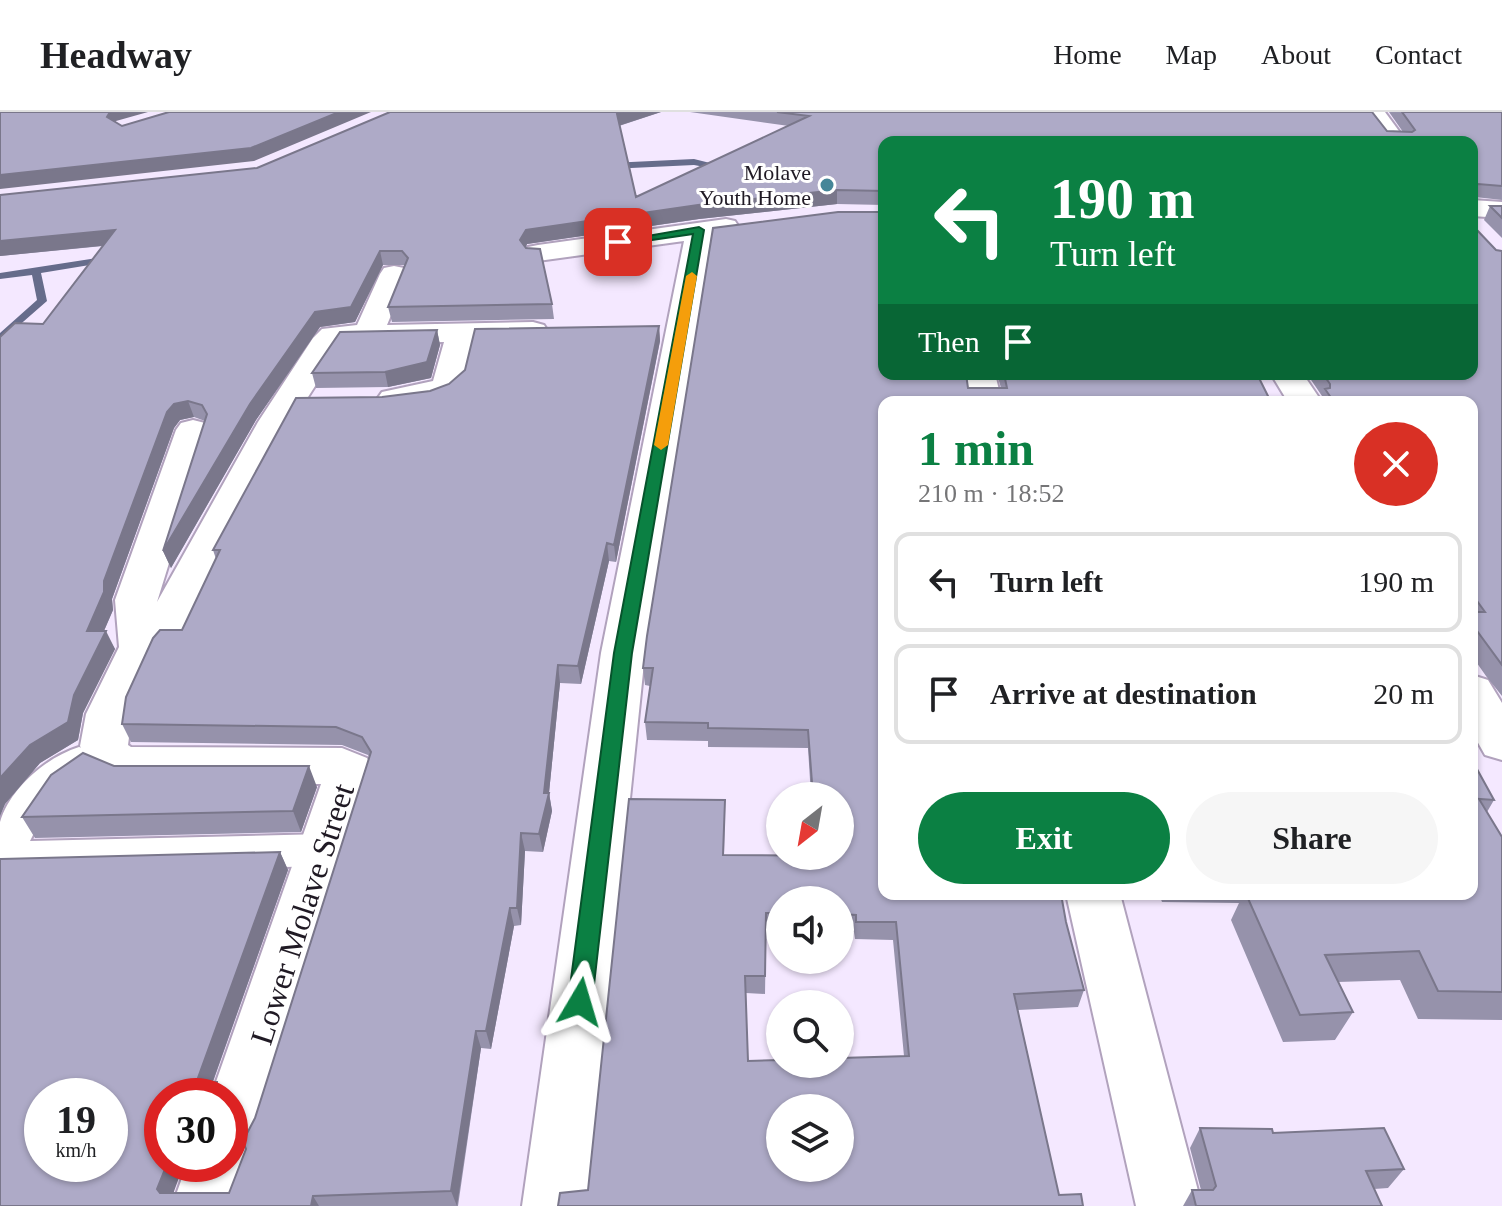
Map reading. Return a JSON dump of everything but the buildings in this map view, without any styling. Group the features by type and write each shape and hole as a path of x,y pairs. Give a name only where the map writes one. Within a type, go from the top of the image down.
{"street":[{"path":"1374,112 1392,136"},
{"path":"1478,208 1502,210"},
{"path":"538,253 745,225"},
{"path":"555,1206 623,653 667,329 699,230"},
{"path":"369,333 394,274"},
{"path":"325,850 1,860 33,796 61,772 114,755 109,714 141,647 164,626 223,523 275,422 306,400 324,345 333,335 557,330"},
{"path":"365,399 410,399 448,386 462,331"},
{"path":"141,647 136,600 193,430"},
{"path":"1478,701 1502,743"},
{"name":"Lower Molave Street","path":"114,755 342,766 350,771 248,1080"},
{"path":"1094,900 1169,1206"},
{"path":"205,1206 214,1182"}],"waterway":[{"path":"610,166 694,162 726,168"},
{"path":"36,271 110,259"},
{"path":"0,276 36,271"},
{"path":"0,339 42,301 36,271"}],"slow traffic":[{"path":"661,445 692,276"}],"place":[{"name":"Molave Youth Home","path":"827,185"}],"route":[{"path":"580,1002 623,653 699,230 618,242"}]}
